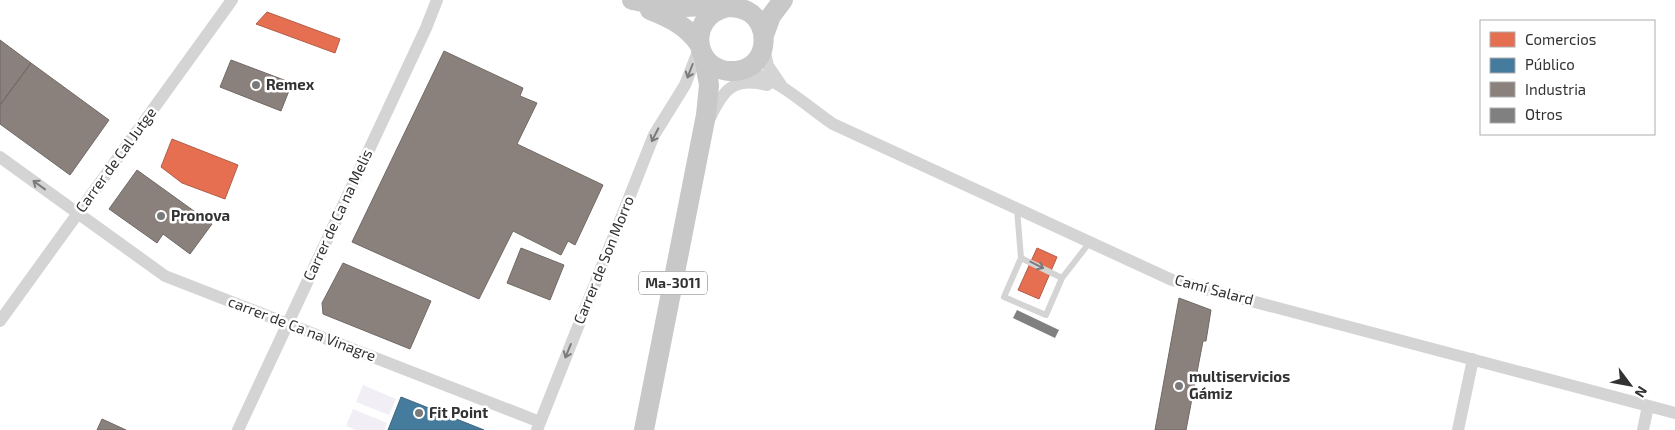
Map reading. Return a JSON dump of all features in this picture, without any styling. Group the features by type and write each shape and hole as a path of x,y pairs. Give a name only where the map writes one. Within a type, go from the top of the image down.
{"main road":[{"path":"626,0 670,18 688,31 701,50 719,69 740,70 758,59 771,16 783,0"},
{"path":"632,0 685,8 733,4 751,7 769,0"},
{"path":"670,18 708,17 733,4"},
{"path":"733,4 754,16 759,22 764,41"},
{"path":"701,50 701,29 708,17"},
{"name":"Ma-3011","path":"644,430 706,115 709,85 701,50"},
{"name":"Ma-3011","path":"706,115 717,90 726,78 740,70"}],"street":[{"name":"Carrer de Cal Jutge","path":"0,321 232,0"},
{"name":"Carrer de Ca na Melis","path":"238,430 426,28 437,0"},
{"name":"Camí Salard","path":"764,41 765,58 772,73 784,89"},
{"name":"Carrer de Son Morro","path":"538,426 654,135 679,93 701,50"},
{"name":"Camí Salard","path":"740,70 760,75 784,89 833,124 1172,280 1675,413"},
{"path":"702,136 718,102 728,89 738,84 753,81 797,98"},
{"path":"0,157 77,213"},
{"name":"carrer de Ca na Vinagre","path":"77,213 165,276 288,323 538,426"},
{"path":"1458,430 1473,359"},
{"path":"1643,430 1648,406"}],"lane":[{"path":"1017,209 1021,258 1004,297 1046,315 1062,278 1090,242"},
{"path":"1021,258 1062,278"}],"shaded area":[{"path":"363,385 396,399 389,415 356,402"},
{"path":"353,409 387,423 384,430 356,430 346,426"}],"building: Comercios":[{"path":"267,12 340,39 335,53 256,24"},
{"path":"172,139 238,165 225,199 182,183 161,167"},
{"path":"1037,248 1057,257 1039,299 1018,290"}],"building: Público":[{"name":"Fit Point","path":"401,397 484,430 388,430"}],"building: Industria":[{"path":"0,40 31,63 0,105"},
{"path":"444,51 523,88 520,96 537,103 517,144 603,185 575,245 568,241 561,255 513,231 479,299 352,242"},
{"name":"Remex","path":"231,60 292,83 281,111 220,87"},
{"path":"31,63 109,120 70,175 0,124 0,105"},
{"name":"Pronova","path":"137,170 212,224 190,254 163,234 157,243 109,209"},
{"path":"521,248 564,265 550,300 507,283"},
{"path":"343,263 431,301 410,349 323,314 322,303"},
{"name":"multiservicios Gámiz","path":"1179,298 1211,310 1206,341 1203,341 1186,430 1155,430"},
{"path":"102,419 126,430 97,430"}],"building: Otros":[{"path":"1017,310 1059,330 1055,338 1013,318"}],"place":[{"name":"Remex","path":"256,85"},
{"name":"Pronova","path":"161,216"},
{"name":"multiservicios Gámiz","path":"1179,386"},
{"name":"Fit Point","path":"419,413"}]}
